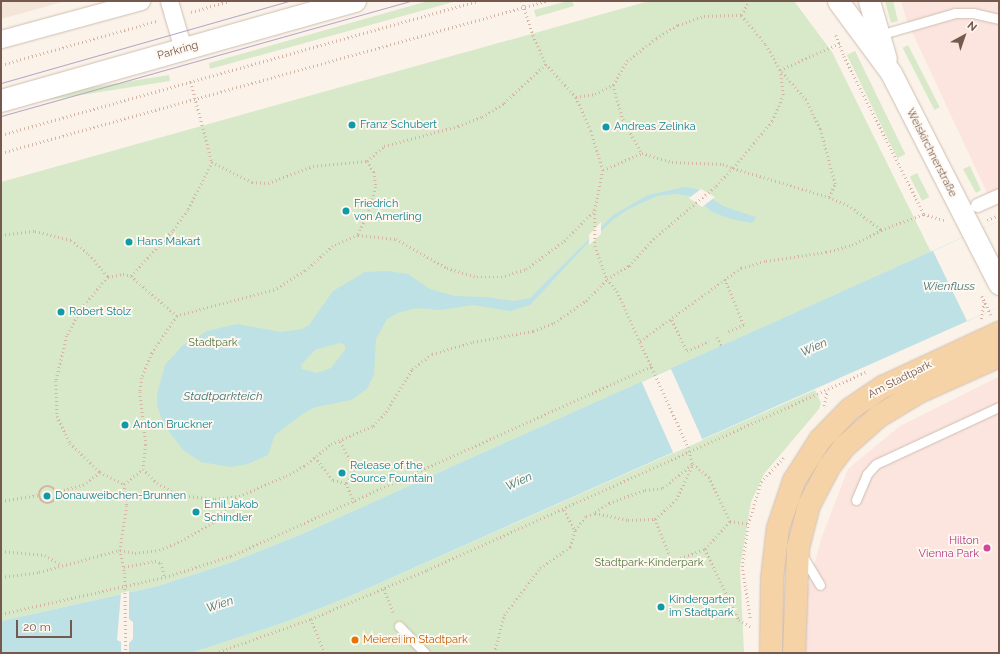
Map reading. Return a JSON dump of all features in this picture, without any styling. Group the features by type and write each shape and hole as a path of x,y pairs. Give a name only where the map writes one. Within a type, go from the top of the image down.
{"main road":[{"name":"Parkring","path":"1,101 355,1"},
{"name":"Am Stadtpark","path":"771,653 772,579 778,528 794,481 820,440 850,409 883,387 999,333"},
{"name":"Am Stadtpark","path":"794,653 798,548 809,505 829,467 860,432 879,416 913,396 999,356"}],"street":[{"path":"1,39 141,1"},
{"path":"169,1 183,49"},
{"name":"Weiskirchnerstraße","path":"838,1 891,73 979,227 999,284"},
{"name":"Weiskirchnerstraße","path":"869,1 891,73"},
{"path":"977,205 999,195"}],"lane":[{"path":"879,35 955,13 973,13 999,19"},
{"path":"856,500 867,474 876,464 999,407"},
{"path":"798,548 820,585"},
{"path":"399,626 425,653"}],"path":[{"path":"190,12 229,1"},
{"path":"1,135 477,1"},
{"path":"522,1 533,35 546,64 576,97 592,131 603,170 595,210 595,246 607,279 617,291 657,375 688,447 693,464 709,477 730,521"},
{"path":"1,153 546,1"},
{"path":"741,15 749,1"},
{"path":"741,15 765,44 780,70 806,100 820,129 835,184 830,197"},
{"path":"576,97 595,94 613,85 627,61 656,38 678,25 704,16 741,15"},
{"path":"1,65 155,22"},
{"path":"835,31 844,56 924,214"},
{"path":"780,70 840,43"},
{"path":"212,162 252,182 268,183 313,166 367,161 384,146 458,126 482,116 504,103 546,64"},
{"path":"143,469 157,483 181,496 215,499 239,496 286,476 339,440 362,432 379,421 412,369 432,354 473,342 533,331 554,323 586,301 607,279 629,266 653,239 716,186 733,168 772,121 779,108 784,95 780,70"},
{"path":"131,276 184,214 212,162 191,82"},
{"path":"613,85 623,119 642,153"},
{"path":"603,170 642,153 672,162 723,164 830,197 851,207 881,230"},
{"path":"358,235 369,212 376,187 374,172 367,161"},
{"path":"124,484 143,469 146,445 140,392 142,378 152,353 177,316 274,290 305,271 333,246 358,235 396,239 447,268 466,274 501,277 526,269 580,228 595,210"},
{"path":"640,342 672,320 732,273 751,265 826,252 852,245 881,230 924,214 943,219 946,225"},
{"path":"979,227 999,215"},
{"path":"1,235 23,231 58,235 89,254 108,277"},
{"path":"124,484 100,472 70,443 58,416 56,393 62,352 73,323 87,300 108,277 123,274 131,276 177,316"},
{"path":"724,279 744,325 726,333"},
{"path":"982,314 984,301"},
{"path":"672,320 687,351 709,341"},
{"path":"718,337 722,346"},
{"path":"1,614 165,577 231,556 354,502 652,366"},
{"path":"215,653 311,619 384,589 564,510 826,390"},
{"path":"339,440 355,471 346,483"},
{"path":"315,457 333,480 346,483"},
{"path":"494,653 504,615 540,568 570,547 575,530 586,516 609,503 645,490 663,488 693,464"},
{"path":"595,512 628,520 655,519 676,500 693,464"},
{"path":"56,492 83,485 100,472"},
{"path":"346,483 354,502"},
{"path":"124,484 127,506 120,550 125,573 126,653"},
{"path":"48,486 56,492 56,499 49,504 42,502 39,495 41,489 48,486"},
{"path":"1,501 39,495"},
{"path":"1,577 39,572 120,550 147,552 181,541 214,522 239,496"},
{"path":"564,510 575,530"},
{"path":"750,515 742,577 752,632"},
{"path":"655,519 674,566"},
{"path":"730,521 748,524"},
{"path":"673,561 705,549 730,521"},
{"path":"705,549 738,620 751,627"},
{"path":"1,551 45,555 61,565"},
{"path":"124,567 155,561 160,562 165,577"},
{"path":"384,589 399,626"},
{"path":"311,619 324,653"}],"shaded area":[{"path":"1,1 66,1 1,19"},
{"path":"901,1 999,1 999,190 988,195 907,21"},
{"path":"998,377 999,653 803,653 807,593 821,539 848,469 900,426"}],"green space":[{"path":"428,1 457,1 210,69 209,63"},
{"path":"572,1 574,6 536,17 534,10"},
{"name":"Stadtpark","path":"649,1 794,1 832,52 931,252 302,534 232,562 158,586 1,621 1,182"},
{"path":"885,1 893,1 898,21 891,23"},
{"path":"908,45 940,107 934,110 903,48"},
{"path":"855,51 905,154 897,158 847,55"},
{"path":"169,75 170,81 1,108 1,102"},
{"path":"970,166 981,190 976,193 963,169"},
{"path":"917,173 929,197 922,201 910,177"},
{"name":"Stadtpark-Kinderpark","path":"815,390 821,403 819,409 764,474 751,502 740,567 744,653 191,653 283,623 346,598"}],"water":[{"name":"Stadtparkteich","path":"684,187 697,189 723,206 756,217 752,223 731,219 712,212 697,199 689,196 675,194 657,196 627,210 614,219 585,246 530,305 510,311 473,305 440,310 416,308 398,313 387,319 376,339 374,375 367,389 351,400 316,407 304,413 275,435 268,455 248,464 230,467 201,462 184,451 164,425 157,405 157,394 165,365 183,345 207,331 237,324 281,332 302,329 309,325 333,291 365,272 387,271 408,274 430,289 455,296 486,297 514,301 530,298 613,215 648,195","holes":["339,343 345,345 345,350 331,368 317,373 302,369 301,365 315,350"]},
{"name":"Wienfluss","path":"999,221 999,307 346,598 283,623 191,653 1,653 1,621 158,586 232,562 302,534"}],"pier":[{"path":"701,189 715,197 702,207 689,198"},
{"path":"999,221 999,307 967,321 933,251"},
{"path":"601,222 601,234 589,245 589,235"},
{"path":"671,369 703,440 673,453 642,382"},
{"path":"129,591 129,619 133,622 133,639 129,643 129,653 121,653 121,642 117,640 121,593"}],"tram line":[{"path":"1,83 289,1"},
{"path":"1,116 410,1"}],"place":[{"name":"Franz Schubert","path":"352,125"},
{"name":"Andreas Zelinka","path":"606,127"},
{"name":"Friedrich von Amerling","path":"346,211"},
{"name":"Hans Makart","path":"129,242"},
{"name":"Robert Stolz","path":"61,312"},
{"name":"Anton Bruckner","path":"125,425"},
{"name":"Release of the Source Fountain","path":"342,473"},
{"name":"Donauweibchen-Brunnen","path":"47,496"},
{"name":"Emil Jakob Schindler","path":"196,512"},
{"name":"Hilton Vienna Park","path":"987,548"},
{"name":"Kindergarten im Stadtpark","path":"661,607"},
{"name":"Meierei im Stadtpark","path":"355,640"}],"water label":[{"name":"Wien","path":"814,348"},
{"name":"Wien","path":"519,482"},
{"name":"Wien","path":"220,605"}]}
